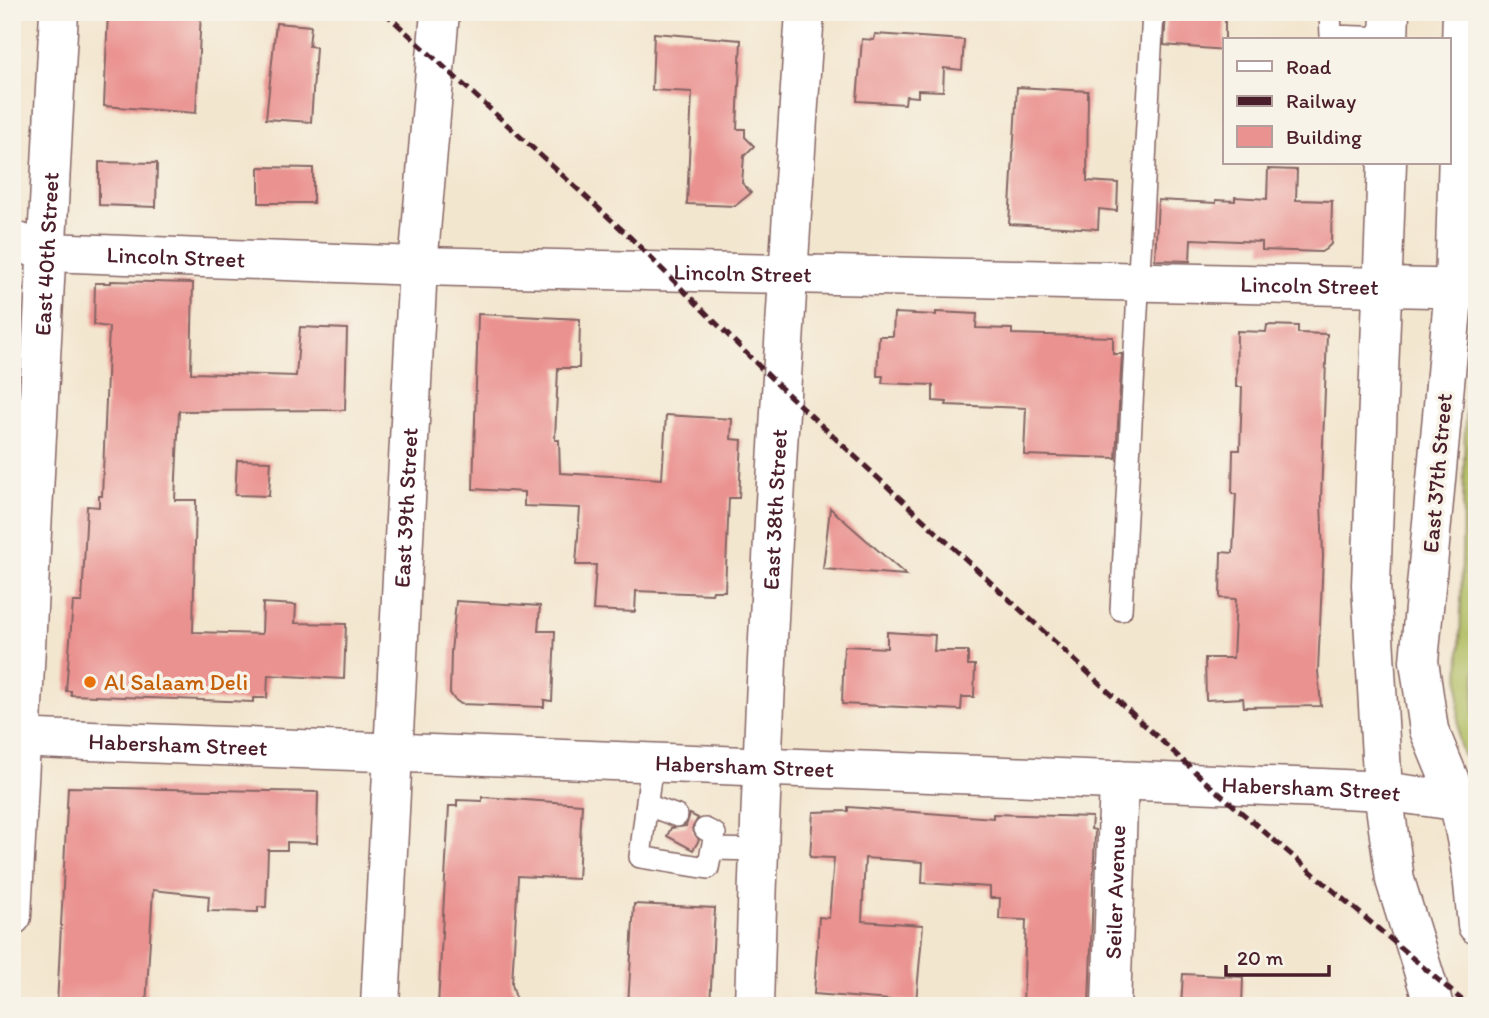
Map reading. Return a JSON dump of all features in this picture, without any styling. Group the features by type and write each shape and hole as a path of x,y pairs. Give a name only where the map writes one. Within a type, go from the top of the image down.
{"street":[{"name":"East 40th Street","path":"12,916 30,246 58,12"},
{"name":"East 39th Street","path":"380,1006 418,266 440,12"},
{"name":"East 38th Street","path":"754,1006 760,766 787,274 805,12"},
{"name":"East 37th Street","path":"1462,12 1466,289 1419,661 1429,730 1468,804 1477,925"},
{"path":"1387,164 1371,585 1382,791 1395,880 1434,1006"},
{"name":"Lincoln Street","path":"30,246 418,266 1466,289"},
{"name":"Habersham Street","path":"16,738 1382,791 1468,804"},
{"name":"Seiler Avenue","path":"1111,1006 1119,780"}],"lane":[{"path":"1121,610 1141,281 1153,12"},
{"path":"1331,12 1331,36 1390,30"},
{"path":"652,762 639,857 708,867 710,839 758,850"},
{"path":"647,805 677,816"}],"green space":[{"path":"1467,328 1477,328 1477,637 1471,765 1463,755 1458,739"}],"building":[{"path":"108,12 201,12 196,113 104,106"},
{"path":"1166,12 1225,12 1223,50 1164,45"},
{"path":"276,23 311,26 309,46 316,47 311,122 266,119"},
{"path":"654,33 741,40 737,129 745,129 745,137 754,146 744,156 742,183 751,193 735,206 687,204 692,92 652,90"},
{"path":"875,34 964,40 962,70 944,68 943,91 918,90 918,97 906,96 905,104 857,101 862,39 874,40"},
{"path":"1017,87 1088,91 1087,181 1118,183 1117,211 1099,209 1098,229 1009,224"},
{"path":"99,162 157,163 156,207 99,205"},
{"path":"259,167 313,168 313,203 259,203"},
{"path":"1268,169 1297,170 1296,200 1332,201 1331,244 1326,249 1321,252 1262,250 1262,242 1191,239 1190,261 1155,260 1158,200 1216,203 1216,200 1235,201 1235,197 1267,199"},
{"path":"95,283 193,283 191,373 296,376 300,327 347,329 345,410 179,411 175,500 196,500 193,632 262,634 263,603 296,605 295,623 346,624 344,679 268,675 267,698 253,698 253,702 71,695 71,691 66,691 73,602 82,602 87,506 99,507 99,496 102,496 109,327 94,325"},
{"path":"936,312 977,314 976,328 1012,329 1012,334 1113,337 1113,354 1122,354 1116,458 1024,455 1026,408 946,405 947,402 933,401 933,385 882,383 883,376 877,376 879,336 893,336 894,313 936,315"},
{"path":"478,314 580,319 579,368 558,368 555,440 559,440 560,473 662,479 666,415 732,419 731,439 742,440 739,498 729,498 725,591 713,591 712,594 636,591 635,612 593,610 596,565 576,565 580,508 524,506 524,492 473,489"},
{"path":"1267,325 1298,326 1298,333 1327,334 1318,671 1321,706 1244,707 1243,698 1206,700 1205,658 1233,658 1236,599 1220,598 1221,552 1233,553 1236,494 1232,494 1233,450 1240,450 1242,387 1236,387 1237,331 1266,332"},
{"path":"237,460 271,461 269,496 235,495"},
{"path":"830,508 906,575 823,569"},
{"path":"456,601 540,606 538,631 555,631 552,701 544,700 544,707 461,704 454,699 450,693"},
{"path":"887,632 935,635 934,651 968,651 968,665 975,665 974,697 962,697 961,710 842,704 844,646 887,648"},
{"path":"68,787 318,792 317,843 287,842 287,850 268,850 266,907 258,907 258,912 208,911 209,896 153,890 146,1006 57,1006"},
{"path":"482,797 582,804 578,879 518,876 512,984 518,1006 438,1006 449,806 457,806 457,800 482,801"},
{"path":"848,807 993,818 993,814 1092,817 1091,829 1095,830 1089,1006 1023,1006 1026,920 999,919 1000,898 990,898 990,887 922,883 923,862 865,858 862,921 923,925 916,1002 814,994 819,917 829,918 834,858 810,857 813,812 848,811"},
{"path":"690,814 698,818 692,829 699,840 693,850 667,836 671,828 686,826"},
{"path":"634,904 715,908 710,1006 628,1006"},
{"path":"1183,974 1243,977 1242,1006 1181,1006"}],"railway":[{"path":"384,12 630,237 780,387 1207,783 1469,1006"}],"place":[{"name":"Al Salaam Deli","path":"90,682"}]}
